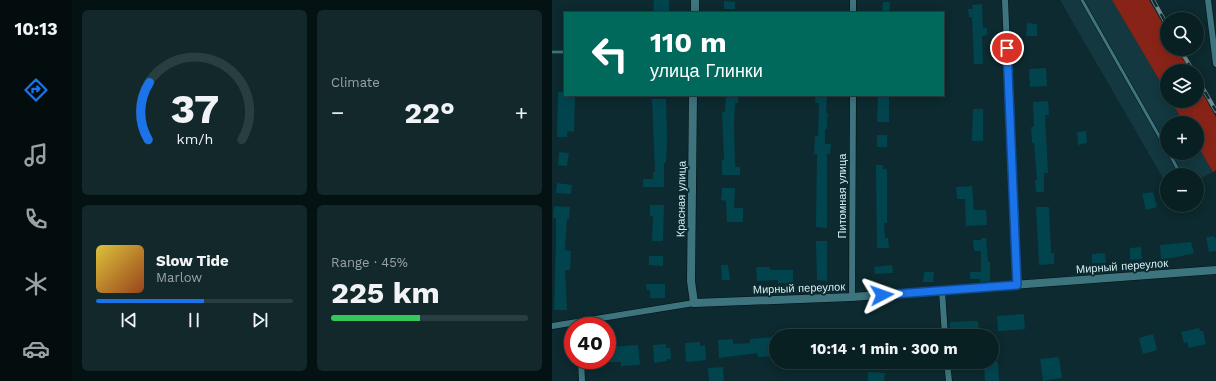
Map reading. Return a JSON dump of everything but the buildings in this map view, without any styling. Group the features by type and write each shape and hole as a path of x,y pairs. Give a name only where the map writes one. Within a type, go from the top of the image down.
{"street":[{"path":"695,0 695,12"},
{"path":"853,0 853,12"},
{"path":"1005,0 1017,285"},
{"path":"1208,0 1216,64"},
{"name":"Красная улица","path":"693,96 691,281 694,303"},
{"name":"Питомная улица","path":"852,297 853,96"},
{"name":"Мирный переулок","path":"616,317 694,303 852,297 1216,270"},
{"path":"942,291 945,329"},
{"name":"Мирный переулок","path":"552,326 564,325"},
{"path":"581,369 582,381"},
{"path":"947,369 948,381"}],"lane":[{"path":"1082,0 1160,138"},
{"path":"552,52 564,52"}],"shaded area":[{"path":"1060,0 1112,0 1160,81 1160,108 1175,108 1180,116 1160,116 1160,160 1204,160 1204,157 1213,172 1204,176 1204,168 1160,168 1160,173"},
{"path":"1112,0 1149,0 1160,19 1160,56 1181,56 1186,64 1160,64 1160,81"},
{"path":"1204,96 1216,117 1216,170 1213,172 1204,157 1204,116 1180,116 1175,108 1204,108"}],"railway":[{"path":"1153,0 1160,12"},
{"path":"1184,56 1189,64"},
{"path":"1204,90 1216,111"}],"route":[{"path":"882,295 1017,285 1007,48"}]}
